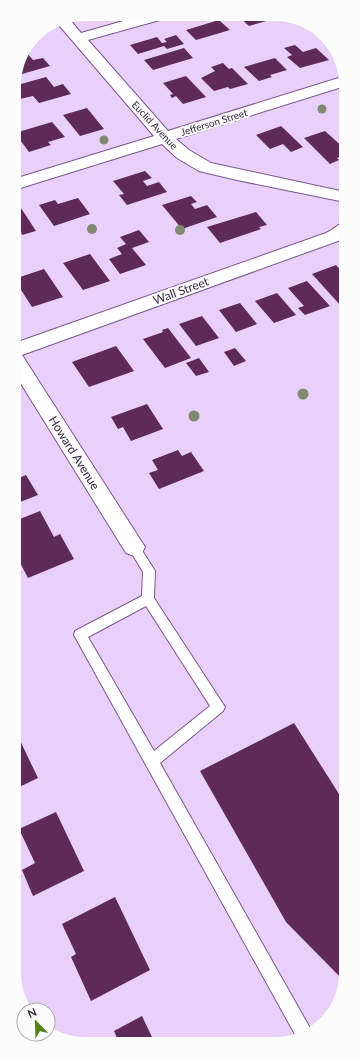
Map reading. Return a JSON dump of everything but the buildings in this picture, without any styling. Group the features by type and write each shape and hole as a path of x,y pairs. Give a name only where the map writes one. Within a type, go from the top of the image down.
{"street":[{"path":"78,38 138,21"},
{"name":"Euclid Avenue","path":"66,24 165,138 183,154 204,167 339,196"},
{"name":"Jefferson Street","path":"21,183 339,83"},
{"name":"Wall Street","path":"21,348 339,234"},
{"name":"Howard Avenue","path":"21,370 134,547"}],"lane":[{"path":"134,547 149,571 148,599 218,707 152,761"},
{"path":"148,599 80,635 302,1031"}]}
